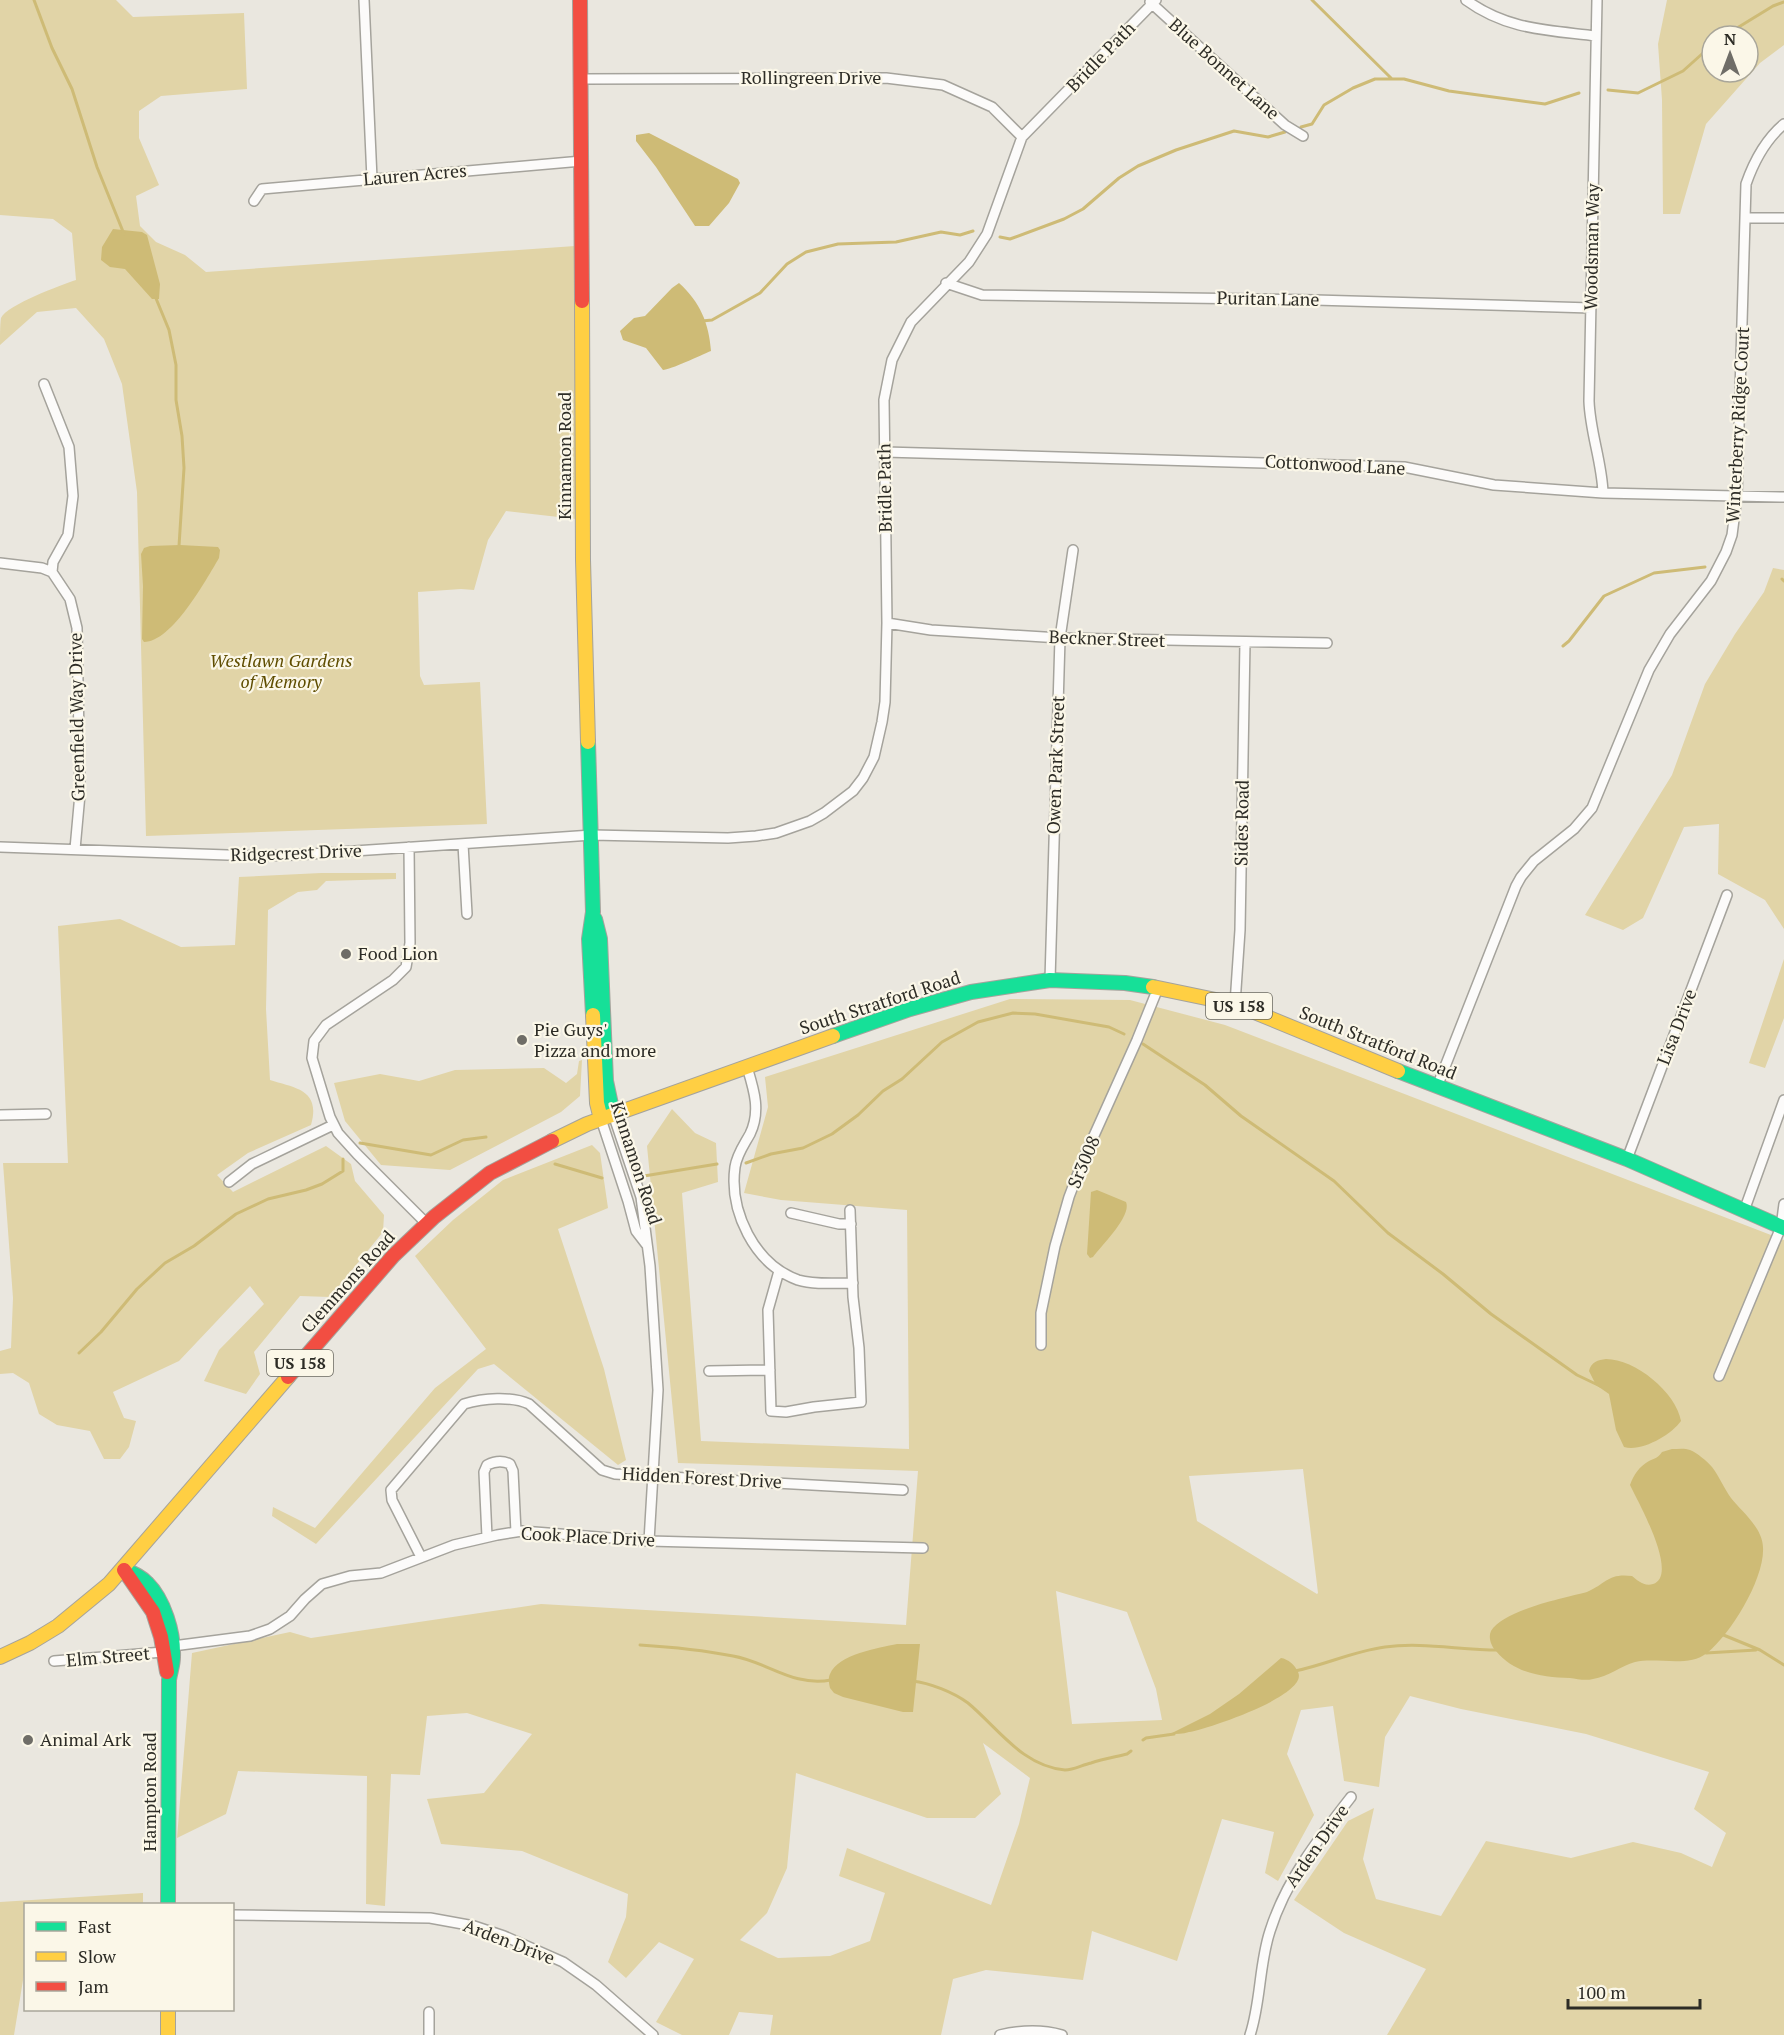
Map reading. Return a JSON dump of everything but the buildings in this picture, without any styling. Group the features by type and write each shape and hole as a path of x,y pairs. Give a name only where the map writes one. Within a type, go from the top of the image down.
{"main road":[{"name":"Kinnamon Road","path":"580,0 583,560 593,912 600,939 607,1116"},
{"name":"South Stratford Road","path":"607,1116 930,1003 971,992 1050,980 1125,983 1235,1004 1437,1087 1627,1160 1783,1227"},
{"name":"Clemmons Road","path":"0,1658 36,1641 66,1621 91,1601 123,1569 366,1286 426,1223 496,1169 541,1145 607,1116"},
{"name":"Hampton Road","path":"123,1569 142,1578 153,1592 168,1624 168,1649 174,1655 169,1680 168,1903"},
{"path":"168,2011 168,2035"}],"street":[{"path":"364,0 372,179"},
{"path":"1466,0 1481,11 1519,26 1596,36"},
{"name":"Woodsman Way","path":"1597,0 1590,416 1603,493"},
{"name":"Blue Bonnet Lane","path":"1152,1 1285,124 1303,136"},
{"name":"Bridle Path","path":"592,835 728,838 756,836 795,827 824,813 853,790 863,778 873,757 885,702 887,623 884,400 892,360 911,322 946,283 969,262 987,234 1022,137 1152,1"},
{"name":"Rollingreen Drive","path":"582,79 886,78 943,85 992,107 1022,137"},
{"name":"Winterberry Ridge Court","path":"1437,1087 1516,886 1534,861 1574,829 1595,803 1649,670 1670,634 1711,580 1726,552 1732,535 1737,496 1746,184 1751,169 1768,140 1784,124"},
{"name":"Lauren Acres","path":"254,201 262,189 582,161"},
{"path":"1745,218 1784,219"},
{"name":"Puritan Lane","path":"946,283 982,294 1591,308"},
{"path":"0,563 42,568 52,572 53,562 68,535 73,496 69,447 44,384"},
{"name":"Cottonwood Lane","path":"885,452 1404,467 1494,485 1603,493 1784,497"},
{"name":"Owen Park Street","path":"1050,980 1060,638 1073,550"},
{"name":"Greenfield Way Drive","path":"52,572 70,599 77,628 80,794 75,849"},
{"name":"Beckner Street","path":"887,623 931,630 1060,638 1327,643"},
{"name":"Sides Road","path":"1235,1004 1240,930 1245,642"},
{"name":"Ridgecrest Drive","path":"0,847 258,856 592,835"},
{"path":"463,844 467,914"},
{"path":"409,848 410,943 406,967 393,980 326,1025 317,1035 312,1047 313,1065 333,1125 357,1155 426,1223"},
{"name":"Lisa Drive","path":"1627,1160 1727,895"},
{"name":"Sr3008","path":"1041,1345 1041,1313 1055,1246 1069,1197 1158,988"},
{"path":"747,1067 756,1096 756,1108 750,1133 741,1148 735,1166 735,1191 737,1206 750,1238 779,1271 798,1280 853,1283"},
{"path":"1744,1211 1784,1100"},
{"path":"0,1115 46,1114"},
{"name":"Kinnamon Road","path":"607,1116 641,1197 650,1266 658,1390 649,1541"},
{"name":"Kinnamon Road","path":"607,1116 636,1231 646,1244"},
{"path":"229,1182 252,1164 333,1125"},
{"path":"628,1201 641,1197"},
{"path":"1719,1376 1783,1227 1784,1204"},
{"path":"779,1271 768,1310 771,1411 786,1412 861,1402 850,1210"},
{"path":"791,1214 839,1224 851,1224"},
{"path":"709,1371 770,1370"},
{"name":"Hidden Forest Drive","path":"421,1557 392,1500 391,1490 464,1404 475,1400 520,1400 530,1404 602,1470 615,1474 903,1490"},
{"path":"487,1537 484,1472 487,1465 494,1461 504,1461 510,1464 513,1471 516,1532"},
{"name":"Cook Place Drive","path":"168,1649 250,1636 270,1629 290,1616 322,1584 350,1576 381,1573 454,1545 516,1532 649,1541 923,1548"},
{"name":"Elm Street","path":"54,1661 168,1649"},
{"name":"Arden Drive","path":"1250,2035 1269,1932 1285,1891 1323,1833 1351,1797"},
{"name":"Arden Drive","path":"234,1916 430,1918 474,1926 530,1947 570,1966 596,1985 653,2035"},
{"path":"429,2012 429,2035"},
{"path":"1000,2035 1027,2031 1043,2031 1062,2035"}],"green space":[{"name":"Westlawn Gardens of Memory","path":"0,0 116,0 133,17 244,13 247,89 161,96 139,111 139,138 159,185 136,196 140,226 156,242 185,255 206,272 575,246 576,519 506,511 488,540 474,590 418,592 420,676 424,685 480,682 487,824 146,836 137,492 122,384 104,339 76,308 37,312 0,345 1,318 5,313 35,296 76,280 72,233 53,219 0,215"},
{"path":"1667,0 1784,0 1784,45 1760,63 1760,24 1700,24 1700,84 1741,84 1706,124 1680,214 1663,214 1662,100 1658,44"},
{"path":"1773,568 1784,570 1784,929 1765,900 1718,874 1719,824 1684,827 1643,918 1623,930 1585,915 1672,775 1705,684 1764,592"},
{"path":"321,873 396,873 396,879 326,881 317,890 298,892 268,910 266,1009 270,1080 304,1092 309,1097 313,1113 311,1125 248,1153 217,1175 233,1192 326,1146 351,1164 355,1181 384,1215 383,1232 330,1297 300,1296 254,1352 260,1374 246,1394 204,1381 219,1350 264,1304 250,1286 179,1361 113,1392 124,1418 136,1421 129,1447 120,1459 104,1459 90,1431 57,1425 39,1414 29,1383 13,1373 0,1374 0,1351 11,1348 13,1298 3,1163 68,1163 58,926 120,919 181,947 235,945 239,877"},
{"path":"1784,959 1784,1018 1765,1068 1749,1063"},
{"path":"1010,999 1130,1000 1225,1025 1784,1240 1784,2035 1387,2035 1426,1969 1344,1933 1294,1900 1348,1821 1374,1808 1363,1859 1376,1899 1441,1916 1486,1841 1571,1858 1633,1842 1681,1853 1712,1867 1726,1833 1694,1809 1709,1772 1586,1734 1461,1709 1410,1696 1385,1737 1379,1787 1344,1781 1333,1706 1301,1710 1287,1754 1314,1815 1278,1881 1265,1873 1274,1832 1222,1819 1177,1961 1092,1931 1083,1980 986,1970 953,1979 941,2035 770,2035 773,2015 739,2012 729,2035 682,2035 656,2022 694,1959 659,1942 626,1978 608,1962 626,1917 628,1894 522,1851 441,1844 427,1799 484,1793 532,1734 467,1713 427,1716 420,1775 391,1774 385,1906 366,1904 367,1776 238,1771 226,1814 177,1838 192,1653 290,1632 311,1638 541,1604 906,1625 918,1471 678,1463 647,1146 672,1109 695,1133 716,1143 718,1182 682,1193 701,1441 909,1449 907,1210 781,1200 744,1193 768,1107 765,1077","holes":["1303,1469 1318,1593 1317,1594 1197,1521 1189,1476","1056,1591 1127,1612 1156,1689 1162,1720 1072,1724","983,1743 1030,1778 1019,1824 991,1905 847,1848 839,1876 885,1893 870,1941 830,1956 778,1958 740,1940 767,1913 787,1868 796,1773 927,1818 975,1818 1001,1794"]},
{"path":"582,1060 580,1096 561,1112 450,1170 381,1165 345,1121 334,1083 380,1074 419,1081 455,1070 544,1068 566,1083 577,1074 579,1061"},
{"path":"592,1145 600,1153 608,1208 558,1229 604,1369 626,1460 618,1465 494,1364 478,1369 316,1544 272,1516 273,1507 315,1528 435,1388 486,1349 415,1256 453,1220 503,1180"},
{"path":"143,1893 143,1903 24,1903 24,1974 14,2035 0,2035 0,1902"}],"shaded area":[{"path":"649,133 738,179 740,183 729,203 709,226 695,226 636,141 636,135"},
{"path":"113,229 142,232 147,235 160,284 159,299 152,299 125,269 110,267 101,260 102,247"},
{"path":"679,283 698,305 706,322 711,351 663,370 646,348 623,340 620,331 634,318 645,316"},
{"path":"150,546 218,547 219,558 177,621 155,639 144,642 142,639 141,554 144,548"},
{"path":"1097,1190 1126,1202 1127,1208 1121,1222 1090,1258 1087,1254 1091,1192"},
{"path":"1606,1359 1617,1360 1629,1365 1652,1379 1671,1399 1678,1410 1681,1421 1656,1441 1639,1447 1624,1447 1616,1430 1609,1394 1596,1385 1589,1371 1595,1362"},
{"path":"1672,1449 1690,1450 1710,1465 1731,1498 1751,1520 1762,1540 1762,1560 1758,1574 1745,1604 1726,1633 1707,1653 1691,1660 1635,1662 1590,1680 1530,1673 1504,1659 1493,1647 1490,1636 1491,1631 1508,1617 1550,1601 1587,1592 1612,1577 1632,1576 1647,1585 1653,1584 1660,1578 1662,1567 1654,1537 1630,1485 1642,1466 1658,1457 1662,1452"},
{"path":"897,1644 920,1644 913,1712 903,1712 843,1697 834,1693 830,1688 830,1674 841,1661 860,1653"},
{"path":"1281,1658 1291,1663 1298,1672 1298,1681 1289,1691 1235,1718 1199,1730 1170,1734 1210,1714 1239,1694"}],"waterway":[{"path":"34,0 52,48 72,89 97,167 124,234"},
{"path":"1312,0 1392,79"},
{"path":"1744,24 1784,2"},
{"path":"1608,90 1638,93 1683,71 1700,56"},
{"path":"1301,127 1312,124 1324,105 1353,88 1375,79 1404,79 1449,91 1545,104 1579,93"},
{"path":"1000,237 1010,239 1064,219 1083,209 1119,178 1138,166 1176,150 1234,131 1268,137 1285,132"},
{"path":"702,321 712,320 760,293 787,264 806,252 838,244 896,242 941,232 960,235 973,231"},
{"path":"155,296 169,330 176,365 176,400 184,468 179,546"},
{"path":"1563,646 1604,596 1654,573 1705,567"},
{"path":"746,1163 771,1154 803,1148 832,1134 858,1115 883,1091 902,1079 942,1042 978,1022 1013,1013 1035,1014 1109,1027 1124,1034"},
{"path":"1143,1044 1205,1085 1241,1116 1334,1181 1388,1233 1491,1314 1577,1375 1600,1386"},
{"path":"360,1143 431,1155 463,1140 486,1137"},
{"path":"79,1353 101,1332 137,1289 165,1263 194,1246 236,1214 268,1199 322,1184 343,1171 343,1159"},
{"path":"555,1164 602,1178"},
{"path":"644,1176 717,1164"},
{"path":"1721,1634 1760,1650 1784,1665"},
{"path":"640,1645 733,1656 804,1680 831,1680"},
{"path":"1295,1671 1385,1647 1413,1645 1498,1650"},
{"path":"1704,1650 1706,1653 1756,1650"},
{"path":"912,1681 934,1686 962,1699 1023,1754 1050,1767 1072,1769 1131,1751"},
{"path":"1143,1740 1174,1734"}],"traffic: fast":[{"path":"588,742 593,912 589,939 593,1015"},
{"path":"595,919 600,939 606,1081 613,1114"},
{"path":"833,1036 910,1009 971,992 1050,980 1125,983 1153,987"},
{"path":"1398,1071 1627,1159 1784,1228"},
{"path":"123,1569 142,1578 153,1590 167,1617 172,1638 173,1660 169,1680 168,1903"}],"traffic: slow":[{"path":"582,301 583,560 588,742"},
{"path":"1153,987 1235,1004 1398,1071"},
{"path":"593,1015 597,1103 601,1119"},
{"path":"552,1141 587,1124 833,1036"},
{"path":"0,1657 58,1626 109,1584 288,1377"},
{"path":"168,2011 168,2035"}],"traffic: jam":[{"path":"580,0 582,301"},
{"path":"288,1377 393,1256 434,1217 490,1173 552,1141"},
{"path":"124,1570 153,1612 161,1637 167,1672"}],"place":[{"name":"Food Lion","path":"346,954"},
{"name":"Pie Guys' Pizza and more","path":"522,1040"},
{"name":"Animal Ark","path":"28,1740"}]}
